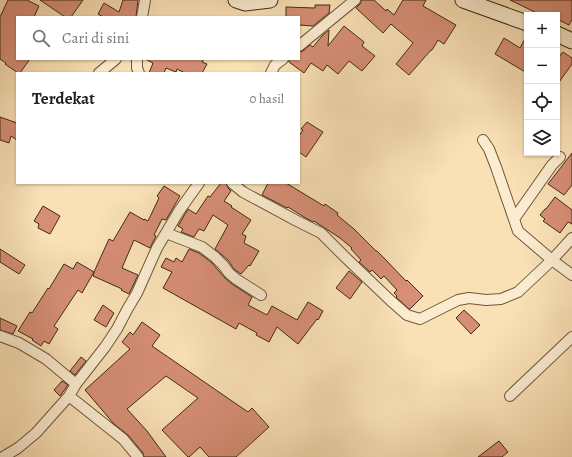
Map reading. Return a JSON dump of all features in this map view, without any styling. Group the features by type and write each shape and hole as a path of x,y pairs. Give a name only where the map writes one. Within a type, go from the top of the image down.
{"main road":[{"path":"236,0 244,3 270,0"},
{"path":"463,0 524,22"},
{"path":"560,35 572,41"}],"street":[{"path":"142,16 145,0"},
{"path":"300,45 355,0"},
{"path":"100,72 115,60"},
{"path":"138,60 137,68 139,72"},
{"path":"272,72 275,65 281,60"},
{"path":"483,140 489,149 496,167 518,231 572,275"},
{"path":"514,219 552,165 560,157"},
{"path":"3,457 18,448 36,433 69,396 76,384 105,348 137,293 157,248 198,184"},
{"path":"233,184 243,192 320,233 407,315 420,319 458,300 469,298 486,300 501,299 521,289 552,260 572,238"},
{"path":"166,233 202,247 224,265 229,273 236,279 261,295"},
{"path":"0,336 19,343 46,359 76,384"},
{"path":"510,396 571,338"},
{"path":"69,396 122,439 138,457"}],"building":[{"path":"8,0 27,0 39,6 34,16 16,16 16,60 29,60 21,72 17,72 0,59 0,17"},
{"path":"40,0 83,0 72,16 64,16"},
{"path":"123,0 138,0 136,16 101,16 98,14 104,3 119,12"},
{"path":"361,0 374,0 386,11 387,9 394,15 403,0 426,0 423,6 456,25 444,44 438,40 432,50 409,75 396,64 413,43 391,24 383,33 356,8 361,3"},
{"path":"510,0 572,0 572,19 569,25 560,20 560,12 535,12"},
{"path":"315,5 330,5 329,13 313,26 300,25 300,16 286,16 286,7 315,8"},
{"path":"344,26 364,42 362,46 375,56 362,71 349,61 338,74 327,65 323,71 311,63 304,73 289,62 289,60 300,60 300,52 310,45 313,47 329,30 328,46"},
{"path":"504,38 520,48 524,41 524,71 495,54"},
{"path":"563,52 572,58 572,64 560,81 560,56"},
{"path":"147,60 203,60 202,62 207,64 203,72 183,72 177,69 176,72 166,68 164,72 149,72 153,63"},
{"path":"0,117 16,123 16,139 11,136 9,143 0,140"},
{"path":"307,122 323,132 306,157 300,153 300,134 303,130 301,129"},
{"path":"572,153 572,185 564,195 548,184"},
{"path":"220,184 226,184 231,191 224,201 251,220 242,234 246,236 244,243 259,251 250,266 249,265 241,274 234,269 228,260 215,249 228,225 213,215 204,231 199,229 194,237 181,232 183,229 178,226 188,209 196,214 208,196 210,197"},
{"path":"268,184 288,184 324,206 325,204 338,213 337,215 354,229 423,296 409,309 396,297 397,296 394,293 397,290 384,276 381,279 372,270 370,272 359,262 361,260 351,249 352,248 340,238 314,221 313,222 288,207 287,208 262,195"},
{"path":"164,186 180,196 166,220 162,219 154,235 156,236 150,248 134,240 122,268 138,275 129,294 121,290 122,289 93,276 109,239 113,241 130,212 148,221 159,198 157,196"},
{"path":"555,197 572,210 572,224 568,222 560,233 543,221 545,219 540,215"},
{"path":"43,206 60,216 50,234 38,228 39,224 34,221"},
{"path":"0,249 25,265 19,274 0,262"},
{"path":"189,249 199,253 211,262 232,284 252,297 248,305 267,315 272,306 297,320 308,302 323,311 318,320 317,319 298,344 277,327 269,342 239,323 236,329 163,288 172,272 161,267 166,258 174,262 176,258 182,262"},
{"path":"77,262 94,272 82,293 78,290 54,326 58,329 49,344 44,341 41,346 32,340 33,339 18,331 30,312 32,313 48,288 49,289 64,264 73,269"},
{"path":"349,271 362,282 350,299 336,288"},
{"path":"103,305 114,313 106,327 94,320"},
{"path":"464,310 480,325 471,334 456,318"},
{"path":"0,318 17,326 13,334 0,330"},
{"path":"142,322 160,335 152,346 248,412 252,408 269,427 236,457 209,457 200,447 188,457 162,430 198,398 166,376 127,409 147,431 166,457 144,457 143,453 128,435 114,424 85,390 130,349 122,342 130,332 133,335"},
{"path":"81,357 86,361 75,375 70,371"},
{"path":"62,381 68,385 60,396 54,390"},
{"path":"499,441 508,452 502,457 478,457"}]}
